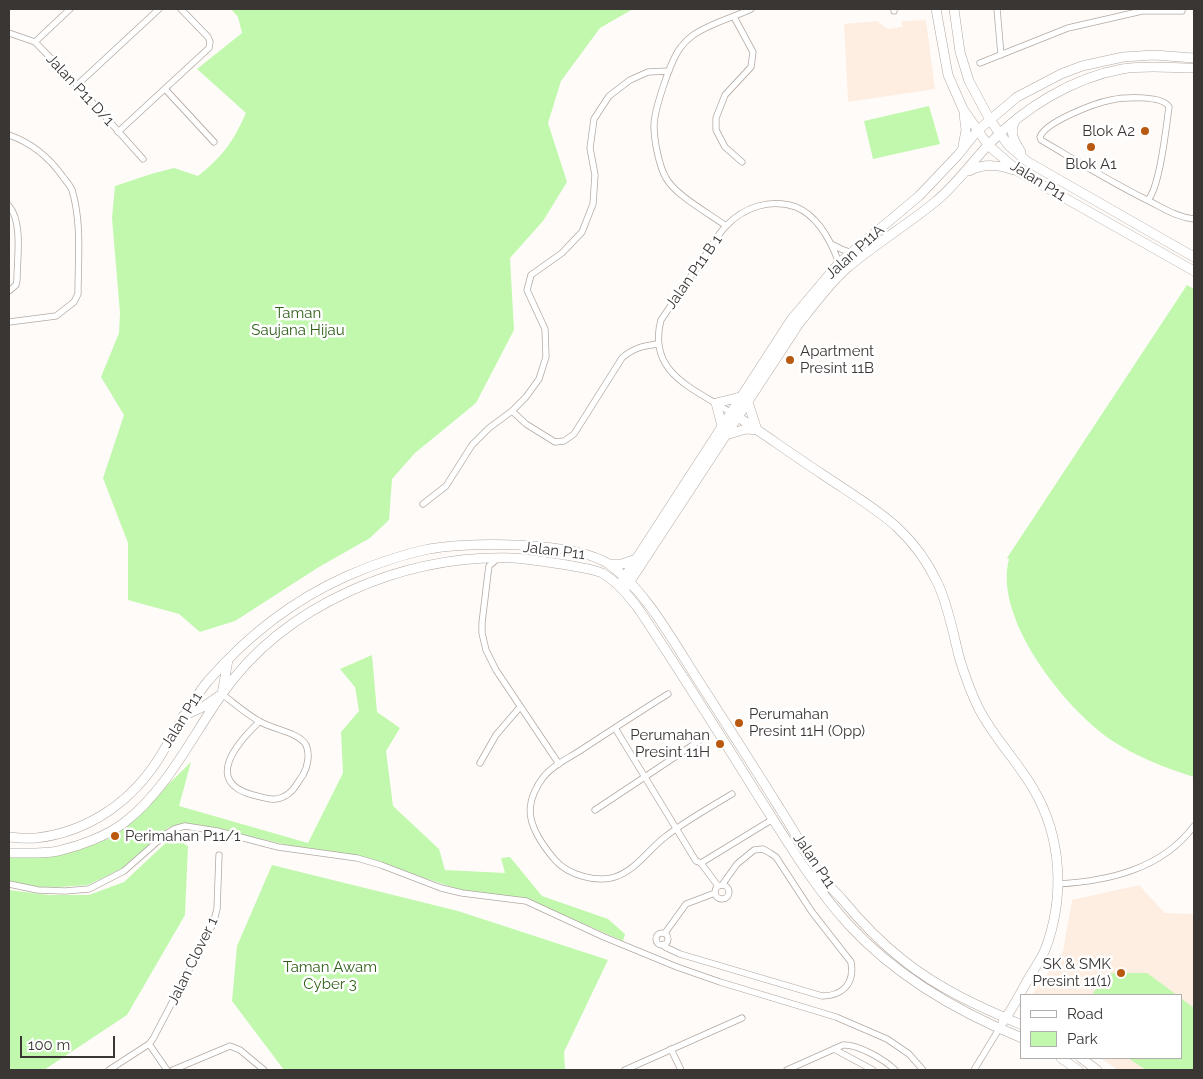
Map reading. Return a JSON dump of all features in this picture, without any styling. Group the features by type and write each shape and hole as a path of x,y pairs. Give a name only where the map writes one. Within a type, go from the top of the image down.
{"main road":[{"name":"Jalan P11","path":"936,9 948,75 963,109 988,145 1019,172 1194,271"},
{"name":"Jalan P11","path":"954,9 960,52 970,81 990,120 1009,146 1028,162 1194,257"},
{"name":"Jalan P11A","path":"744,400 790,320 839,263 920,196 958,155 977,131 1010,102 1061,74 1103,60 1154,55 1194,58"},
{"name":"Jalan P11A","path":"621,588 726,435 734,415 744,400 819,298 846,268 934,202 965,173 988,145 1016,118 1040,102 1086,80 1123,69 1153,67 1194,68"},
{"path":"980,101 996,108 1010,102"},
{"path":"958,155 965,141 966,130 963,109"},
{"path":"1016,118 1012,127 1012,135 1016,145 1028,162"},
{"path":"965,173 980,166 992,165 1019,172"},
{"path":"722,426 716,403 744,400 757,430"},
{"path":"734,415 889,519 918,549 928,564 946,606 960,662 979,709 991,729 1029,781 1047,818 1056,857 1058,884 1052,927 1044,951 999,1029"},
{"name":"Jalan P11A","path":"628,580 636,559 722,426 734,415"},
{"path":"726,435 746,429 757,430"},
{"name":"Jalan P11","path":"9,837 33,839 70,831 116,807 135,791 148,774 183,716 207,682 228,660 262,626 307,596 334,582 369,567 424,550 448,546 532,547 574,550 599,558 628,580 667,632 791,826 819,874 876,936 903,960 962,999 1020,1024"},
{"name":"Jalan P11","path":"9,853 57,851 77,846 124,823 145,804 164,782 236,676 263,648 304,616 342,595 378,579 434,565 472,559 531,559 593,570 603,574 621,588 653,631 811,879 849,925 893,966 924,987 956,1007 999,1029 1020,1037"},
{"path":"609,564 622,564 636,559"},
{"path":"183,716 222,694 228,660"},
{"path":"775,801 774,819 791,826"},
{"path":"1062,1059 1078,1070"},
{"path":"1081,1059 1097,1070"}],"street":[{"path":"35,42 70,9"},
{"path":"77,85 159,9"},
{"path":"118,132 209,48 210,42 208,37 181,9"},
{"path":"726,226 678,192 667,180 660,164 654,128 655,115 669,71 680,48 691,36 705,28 751,9"},
{"path":"997,9 1001,55"},
{"path":"980,63 1068,28 1142,11 1182,11"},
{"path":"734,17 753,52 751,66 725,95 716,118 716,130 725,148 742,162"},
{"name":"Jalan P11 D/1","path":"9,32 35,42 77,85 143,159"},
{"path":"423,504 446,486 472,445 489,428 512,411 526,397 539,379 546,357 545,329 527,290 531,276 562,253 582,232 593,204 595,175 590,148 594,119 609,96 630,80 648,72 669,71"},
{"path":"165,90 214,142"},
{"path":"1148,200 1153,192 1163,149 1169,107 1167,103 1162,100 1133,98 1110,100 1081,110 1053,124 1041,133 1041,140 1108,181 1182,218 1194,219"},
{"path":"9,135 27,142 45,155 71,188 78,216 78,294 74,302 56,316 9,322"},
{"name":"Jalan P11 B 1","path":"657,344 661,320 726,226 742,212 759,205 774,203 789,205 812,216 831,244 839,263"},
{"path":"9,206 14,212 17,224 17,280 16,285 9,291"},
{"path":"831,244 841,250 852,253"},
{"path":"512,411 526,424 555,442 564,441 574,434 622,358 630,351 639,347 657,344 664,364 679,380 734,415"},
{"path":"499,558 489,566 488,573 482,622 482,633 486,650 496,670 559,764"},
{"path":"472,559 478,562 488,573"},
{"path":"222,694 259,722 296,736 305,744 309,756 304,771 294,789 281,799 267,799 243,792 231,785 226,775 230,758 245,735 259,722"},
{"path":"668,694 559,764 542,779 530,803 532,820 539,839 558,864 569,871 595,878 613,878 635,866 654,846 676,829 732,794"},
{"path":"480,763 496,735 520,707"},
{"path":"614,728 696,861 701,862 720,885 728,889 728,896 724,899 719,898 715,893"},
{"path":"595,810 700,742"},
{"path":"701,862 774,819"},
{"path":"9,884 38,890 65,891 89,889 124,871 166,834 174,829 185,826 216,831 278,847 357,858 455,892 526,901 604,937 677,967 836,1017 887,1039 909,1054 923,1070"},
{"path":"1058,884 1112,877 1151,863 1181,841 1194,826"},
{"path":"763,849 776,857 812,912 851,962 853,970 850,981 843,992 833,996 822,996 680,954 665,947 664,944 657,943 656,938 658,934 665,933 686,904 715,893 737,864 754,850 763,849"},
{"name":"Jalan Clover 1","path":"109,1070 150,1044 156,1034 216,916 219,855"},
{"path":"664,944 668,940 665,933"},
{"path":"625,1070 742,1018"},
{"path":"974,1070 999,1029"},
{"path":"150,1044 167,1070"},
{"path":"787,1070 843,1045 860,1048 892,1069"},
{"path":"173,1070 230,1046 240,1050 264,1070"},
{"path":"671,1049 681,1070"},
{"path":"834,1049 873,1070"}],"shaded area":[{"path":"926,20 935,89 848,102 844,24 877,21 888,29 902,27 902,21"},
{"name":"SK & SMK Presint 11(1)","path":"1139,885 1165,913 1194,914 1194,1070 1118,1070 1102,1059 1183,1059 1183,994 1033,994 1063,951 1072,900"}],"green space":[{"name":"Taman Saujana Hijau","path":"231,9 633,9 600,28 561,81 548,123 567,182 543,221 510,258 514,330 476,403 415,453 392,479 389,520 370,538 319,567 235,621 200,632 179,614 128,600 128,543 103,478 124,415 101,377 119,333 120,313 112,218 115,186 174,168 198,176 221,155 232,140 246,113 197,69 242,33 238,17"},
{"path":"929,106 940,144 873,159 864,121"},
{"path":"1187,285 1194,289 1194,777 1151,762 1131,752 1111,740 1073,707 1037,660 1022,634 1012,608 1007,583 1009,559 1007,558"},
{"path":"372,655 377,712 400,728 386,751 393,806 439,849 445,870 505,873 501,858 510,857 542,896 608,919 625,934 623,941 524,898 464,891 412,874 201,825 169,827 121,869 88,885 45,888 9,882 9,856 54,855 115,837 191,762 179,806 308,843 343,773 341,732 359,711 355,687 340,669"},
{"path":"172,837 188,846 185,915 127,1015 44,1070 9,1070 9,890 49,895 89,895 124,882"},
{"name":"Taman Awam Cyber 3","path":"272,865 458,911 608,960 564,1052 565,1070 284,1070 232,1001 237,946"},
{"path":"1106,973 1147,973 1176,994 1093,994"},
{"path":"1183,1000 1194,1008 1194,1070 1146,1070 1130,1059 1183,1059"}],"place":[{"name":"Blok A2","path":"1145,131"},
{"name":"Blok A1","path":"1091,147"},
{"name":"Apartment Presint 11B","path":"790,360"},
{"name":"Perumahan Presint 11H (Opp)","path":"739,723"},
{"name":"Perumahan Presint 11H","path":"720,744"},
{"name":"Perimahan P11/1","path":"115,836"},
{"name":"SK & SMK Presint 11(1)","path":"1121,973"}]}
